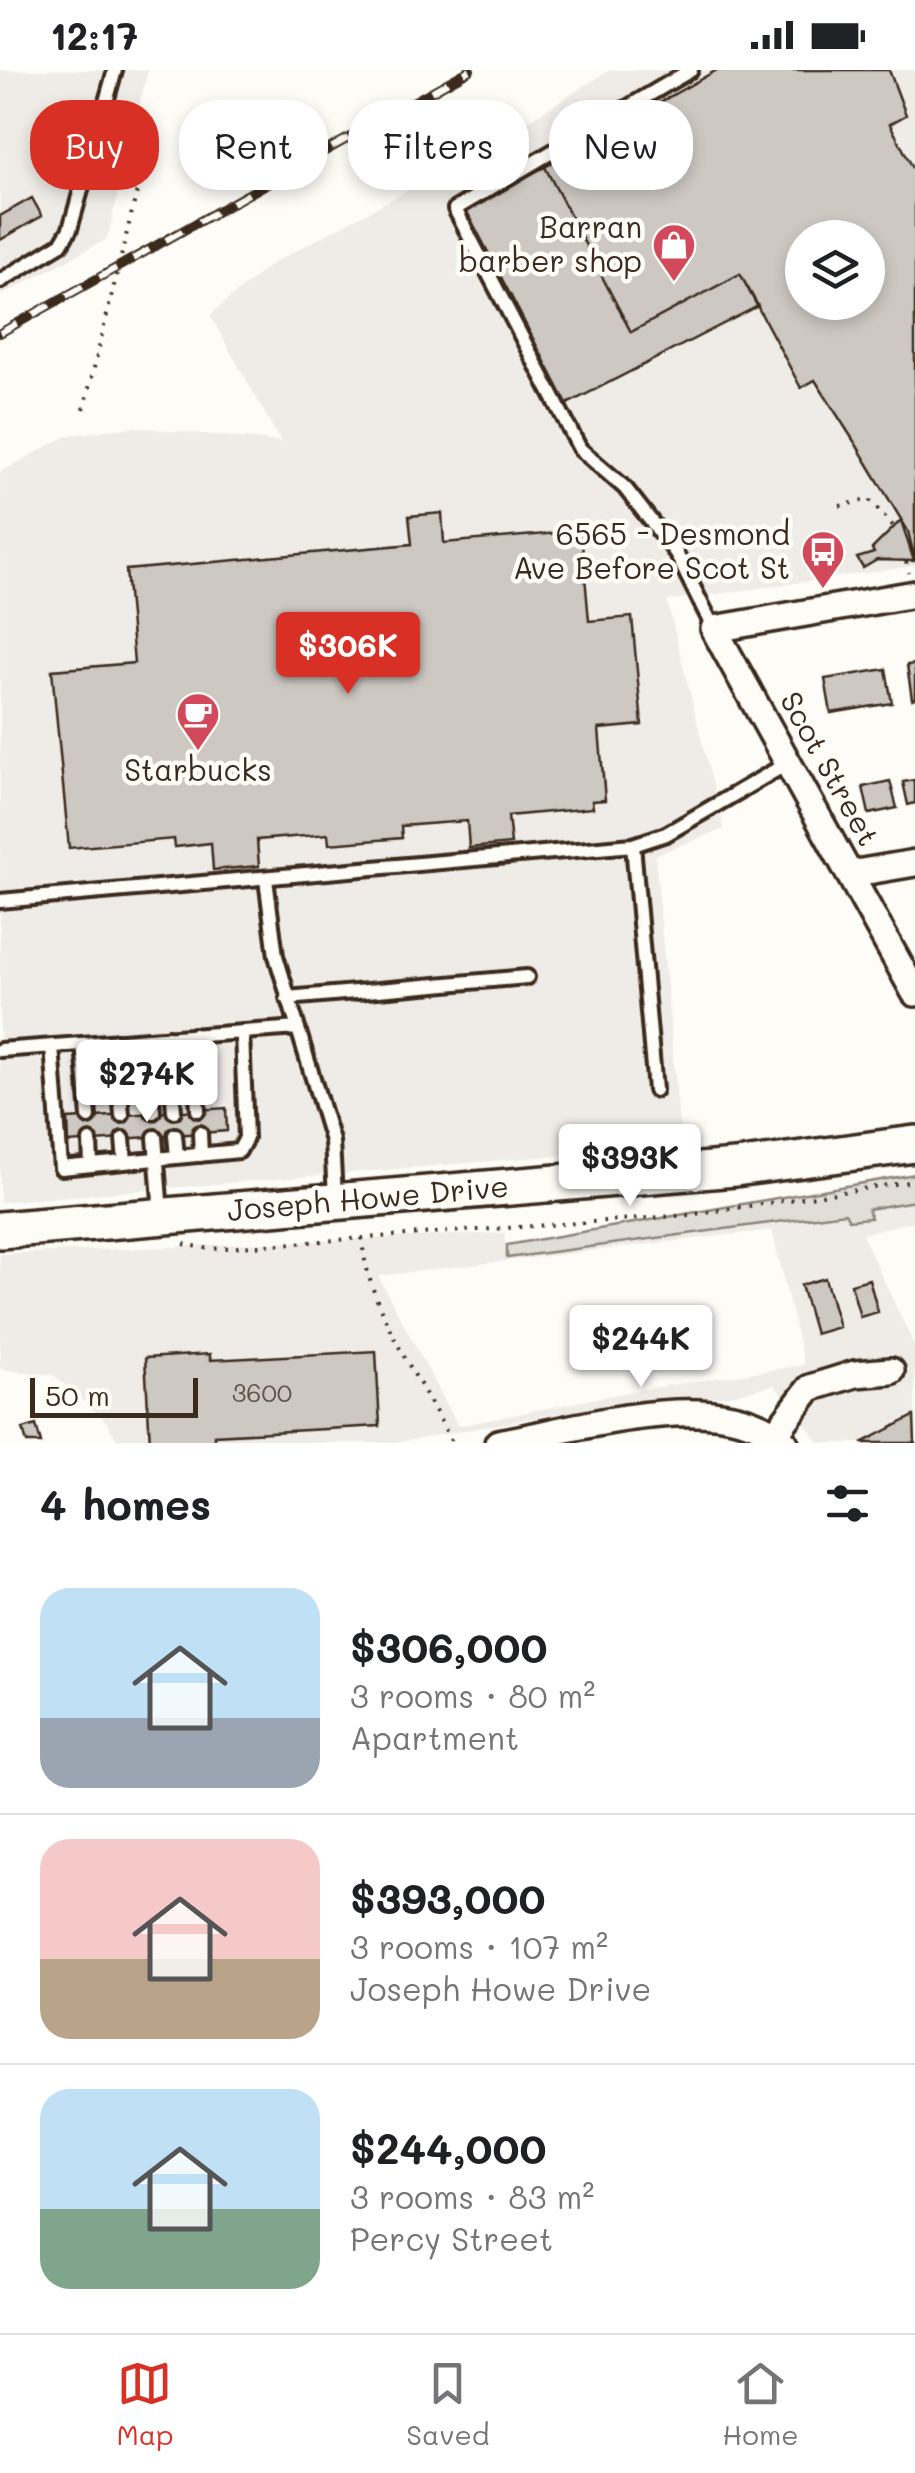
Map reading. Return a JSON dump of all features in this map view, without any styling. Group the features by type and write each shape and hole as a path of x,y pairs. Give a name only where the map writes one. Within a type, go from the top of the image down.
{"main road":[{"name":"Joseph Howe Drive","path":"0,1230 164,1231 336,1202 735,1168 915,1144"}],"street":[{"path":"714,628 915,594"},
{"name":"Scot Street","path":"714,628 915,993"},
{"path":"850,874 915,863"},
{"path":"498,1443 678,1411 727,1415 780,1438 810,1388 855,1374 891,1371"}],"lane":[{"path":"106,100 115,70"},
{"path":"691,70 455,209 580,449 625,488 676,554 714,628"},
{"path":"0,281 61,244 70,229 81,190"},
{"path":"0,901 632,845 666,834 788,763"},
{"path":"632,845 655,1090"},
{"path":"266,878 276,956 332,1140 336,1202"},
{"path":"287,998 527,977"},
{"path":"0,1050 298,1028"},
{"path":"52,1046 61,1168 239,1150 246,1138 242,1032"},
{"path":"193,1036 198,1110"},
{"path":"168,1037 174,1111"},
{"path":"148,1038 154,1112"},
{"path":"116,1041 122,1115"},
{"path":"83,1044 89,1118"},
{"path":"200,1133 201,1155"},
{"path":"175,1135 177,1157"},
{"path":"155,1136 164,1231"},
{"path":"123,1139 125,1162"},
{"path":"90,1141 91,1165"}],"path":[{"path":"84,408 137,190"},
{"path":"840,506 870,499 894,527"},
{"path":"164,1231 210,1249 688,1215 915,1181"},
{"path":"362,1238 364,1267 376,1296 452,1443"}],"shaded area":[{"path":"0,70 148,70 141,100 30,100 30,190 119,190 107,239 0,296"},
{"path":"610,70 915,70 915,566 667,601 724,829 655,855 681,1145 0,1202 0,472 69,435 134,427 281,442 210,315 271,264 409,190 529,190 529,120 549,108 549,190 693,190 693,100 561,100"},
{"path":"915,1174 915,1201 868,1209 871,1218 849,1220 845,1213 507,1258 507,1245"},
{"path":"915,1201 915,1221 862,1234 915,1347 915,1443 820,1443 774,1385 725,1396 622,1402 394,1443 119,1443 106,1421 53,1375 0,1369 0,1254 504,1233 507,1257 846,1213 871,1217 867,1209","holes":["772,1230 804,1365 638,1390 458,1426 378,1276"]}],"building":[{"path":"717,70 889,70 906,115 890,124 915,172 915,561 908,531 857,446 815,380 801,388 740,274 631,332 557,190 693,190 693,100 664,100"},
{"path":"545,167 549,190 557,190 631,332 740,274 758,306 567,404 465,208 500,190 529,190 529,175"},
{"path":"32,198 42,216 0,240 0,216"},
{"path":"442,513 444,543 581,531 589,621 632,617 642,725 599,729 605,800 592,801 593,808 508,816 511,844 469,848 467,821 401,826 402,838 329,844 328,834 257,840 259,866 213,870 211,843 175,847 174,839 69,848 52,670 134,663 126,570 412,544 409,516"},
{"path":"901,520 914,561 877,560 863,568 857,558 874,553 872,549"},
{"path":"915,664 915,698 912,699 907,665"},
{"path":"886,669 892,703 831,713 825,679"},
{"path":"915,780 915,803 908,805 903,782"},
{"path":"890,781 897,808 869,814 863,787"},
{"path":"226,1108 227,1131 69,1143 68,1119"},
{"path":"825,1278 839,1327 815,1334 801,1285"},
{"path":"869,1279 878,1312 860,1317 851,1284"},
{"path":"376,1351 380,1426 214,1435 214,1443 150,1443 145,1358 210,1354 210,1360"},
{"path":"914,1416 915,1443 862,1443"},
{"path":"36,1425 41,1443 27,1443 23,1429"}],"railway":[{"path":"0,333 470,70"}],"place":[{"name":"Barran barber shop","path":"674,283"},
{"name":"6565 - Desmond Ave Before Scot St","path":"823,590"},
{"name":"Starbucks","path":"198,752"}]}
